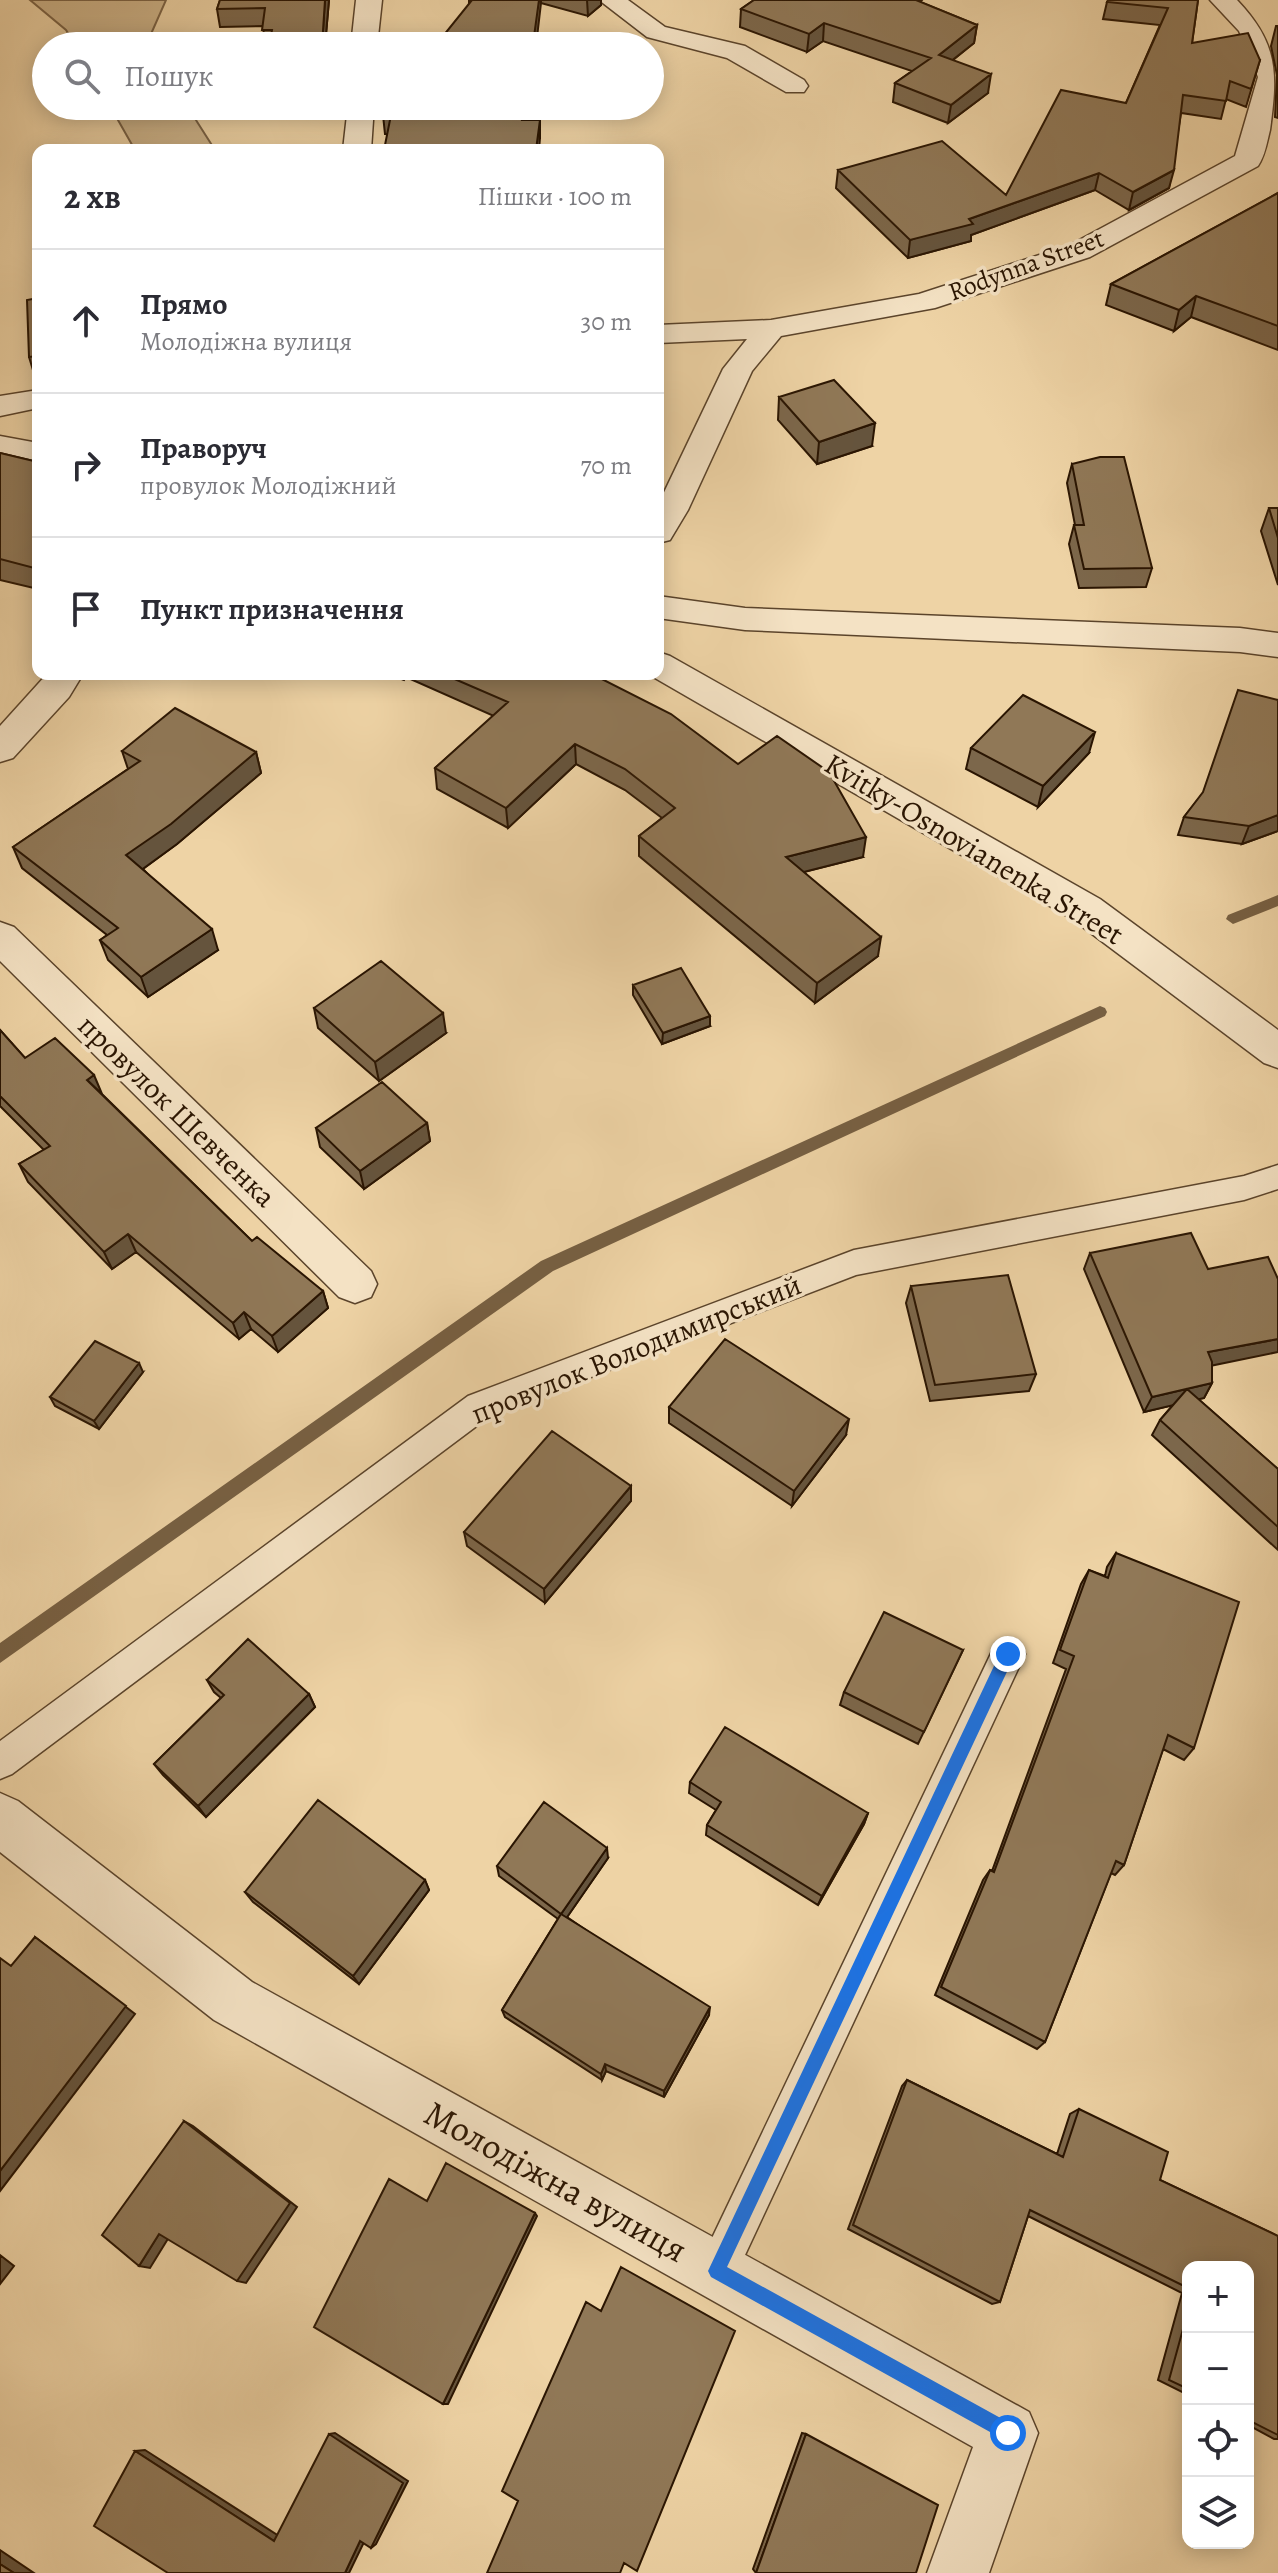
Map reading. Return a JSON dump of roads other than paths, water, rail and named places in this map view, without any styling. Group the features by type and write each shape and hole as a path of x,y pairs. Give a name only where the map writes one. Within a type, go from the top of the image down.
{"street":[{"path":"365,32 369,0"},
{"path":"612,0 656,32"},
{"name":"Rodynna Street","path":"664,334 771,329 924,302 1080,251 1248,160 1271,77 1251,28 1223,0"},
{"path":"664,34 736,52 795,86"},
{"path":"358,144 360,120"},
{"path":"664,523 738,369 771,329"},
{"path":"0,406 32,400"},
{"path":"0,446 32,452"},
{"path":"664,608 745,619 1240,640 1278,645"},
{"name":"Kvitky-Osnovianenka Street","path":"664,667 1086,909 1278,1052"},
{"path":"0,749 61,680"},
{"name":"провулок Шевченка","path":"0,937 355,1284"},
{"name":"Молодіжна вулиця","path":"0,1819 233,2001 1008,2433 958,2573"}],"lane":[{"name":"провулок Володимирський","path":"0,1762 479,1406 854,1263 1244,1188 1278,1177"},
{"path":"717,2271 1008,1654"}],"waterway":[{"path":"1233,919 1278,900"},
{"path":"0,1654 547,1266 1100,1012"}]}
